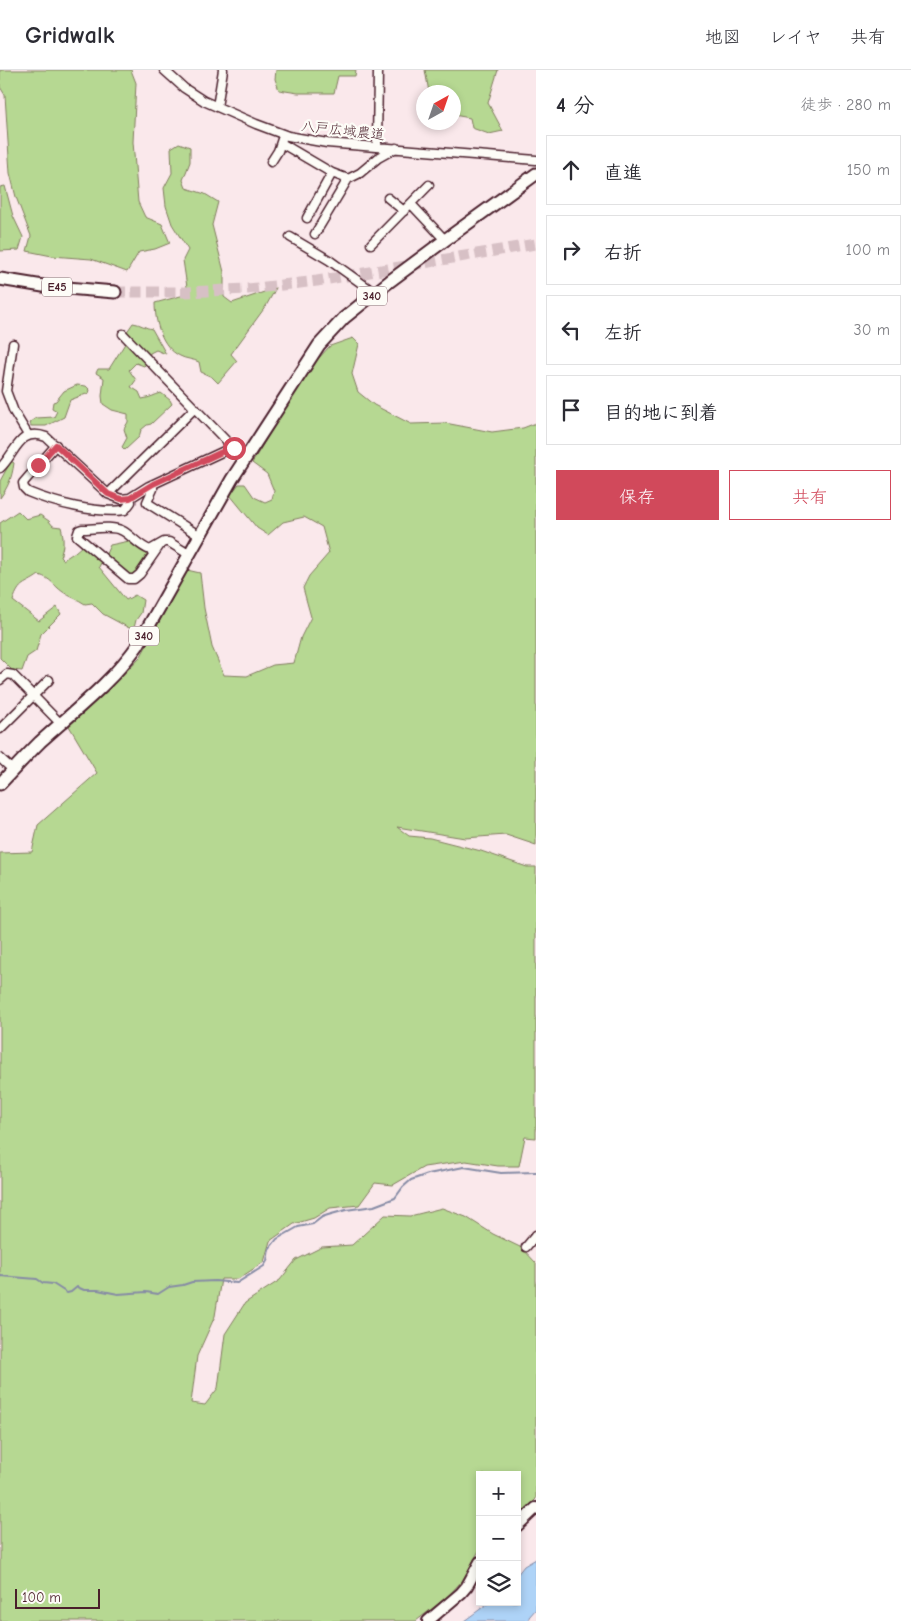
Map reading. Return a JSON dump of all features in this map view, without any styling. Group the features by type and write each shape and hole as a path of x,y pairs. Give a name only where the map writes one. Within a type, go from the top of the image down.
{"highway":[{"name":"340","path":"0,784 34,748 110,680 130,656 155,617 246,455 319,345 344,318 375,293 444,240 536,174"},
{"name":"E45","path":"0,279 43,286 115,292"}],"main road":[{"path":"521,1522 536,1508"},
{"path":"428,1621 461,1593 476,1569"}],"street":[{"name":"八戸広域農道","path":"164,70 184,88 217,107 283,134 307,140 536,160"},
{"path":"217,107 222,70"},
{"path":"378,70 378,147"},
{"path":"271,162 281,143 283,134"},
{"path":"281,143 332,173 348,179"},
{"path":"315,234 348,179 396,148"},
{"path":"307,218 332,173"},
{"path":"372,244 429,185"},
{"path":"388,198 404,211"},
{"path":"411,204 444,240"},
{"path":"290,237 329,260 375,293"},
{"path":"123,334 234,448 246,455"},
{"path":"13,344 6,391 14,412 28,435"},
{"path":"108,494 195,408"},
{"path":"0,468 20,440 28,435 41,435 56,445 108,494 121,499 130,498 153,484 234,448"},
{"path":"56,445 25,480 22,486 28,492 71,505 105,510 125,510 130,502 130,498"},
{"path":"153,484 153,489 147,502 200,536"},
{"path":"160,544 140,574 134,579 128,579 77,536 79,530 82,529 113,528 124,531 142,547 150,550 160,544 164,542 168,542 190,555"},
{"path":"0,680 7,674 13,675 61,724"},
{"path":"0,729 49,680"},
{"path":"0,758 13,770"},
{"path":"526,1247 536,1235"}],"green space":[{"path":"0,70 131,70 136,83 133,142 138,202 145,217 162,224 170,243 155,249 139,252 127,272 91,259 52,256 27,251 31,236 16,197 10,173 5,95 0,87"},
{"path":"276,70 356,70 355,76 338,76 334,93 298,93 279,90 275,79"},
{"path":"425,70 498,70 488,103 503,131 489,134 472,128 470,118 461,116 461,85 428,85"},
{"path":"179,143 190,147 190,162 183,180 186,188 205,194 218,202 212,225 224,272 224,297 232,303 276,288 266,306 231,354 237,361 218,383 212,377 201,372 199,362 184,358 173,352 160,333 156,318 155,303 188,294 183,260 188,250 172,224 166,206 164,188 172,173 171,148"},
{"path":"5,186 13,216 23,237 19,250 0,251 0,187"},
{"path":"133,323 152,329 166,354 156,350 150,353 144,366 136,363 129,370 136,380 131,387 139,392 142,399 161,393 172,404 151,424 141,430 139,437 125,450 122,447 127,438 124,429 128,422 128,414 112,410 103,404 104,378 96,373 98,369 109,369 126,342 126,333"},
{"path":"353,338 359,344 352,374 358,392 374,405 411,424 445,423 492,432 523,428 536,423 536,845 506,835 465,838 397,827 409,836 430,838 481,851 527,867 536,867 536,1138 525,1137 519,1166 498,1166 466,1161 424,1167 393,1185 375,1183 359,1205 330,1208 314,1218 294,1224 270,1241 264,1262 238,1279 221,1279 215,1316 197,1356 191,1403 205,1405 218,1388 225,1334 245,1303 280,1280 296,1260 322,1247 352,1245 385,1215 410,1216 442,1208 466,1217 493,1234 522,1248 536,1263 536,1499 521,1514 521,1471 476,1471 476,1556 462,1581 447,1597 416,1621 0,1621 0,853 32,852 38,825 97,773 69,726 141,656 187,570 200,573 204,608 212,647 224,675 247,676 273,665 294,663 301,637 311,617 303,588 309,576 329,553 322,527 304,517 283,522 268,535 257,528 230,495 239,484 245,484 254,497 265,502 272,499 274,491 267,474 252,463 298,385 330,346"},
{"path":"77,385 86,386 90,390 89,393 70,400 64,417 46,426 31,426 30,422 36,418 54,417 57,411 52,408 53,402 64,391"},
{"path":"11,461 14,463 11,478 0,498 0,481"},
{"path":"18,511 26,519 40,515 53,526 61,527 63,542 60,557 63,560 82,546 102,561 99,567 126,600 135,595 143,600 141,613 136,620 134,628 131,629 103,614 92,603 85,604 68,595 50,580 39,575 20,587 13,601 39,621 57,607 61,614 41,634 36,651 27,657 22,671 12,670 0,658 0,523"},
{"path":"129,541 149,556 138,572 132,577 127,576 105,556 110,545"}],"water":[{"path":"536,1559 536,1609 529,1617 529,1621 464,1621 485,1606 521,1606 521,1570"}],"waterway":[{"path":"0,1276 37,1279 43,1283 53,1284 67,1293 77,1287 84,1290 98,1290 118,1294 146,1292 158,1294 169,1287 192,1282 215,1281 237,1283 264,1266 269,1249 277,1239 298,1227 313,1224 322,1217 346,1210 374,1206 395,1198 411,1180 428,1174 464,1167 501,1173 536,1172"}],"tunnel":[{"path":"115,292 186,292 248,289 317,281 536,244"}],"route":[{"path":"38,465 56,445 108,494 114,498 121,499 130,498 153,484 234,448"}]}
